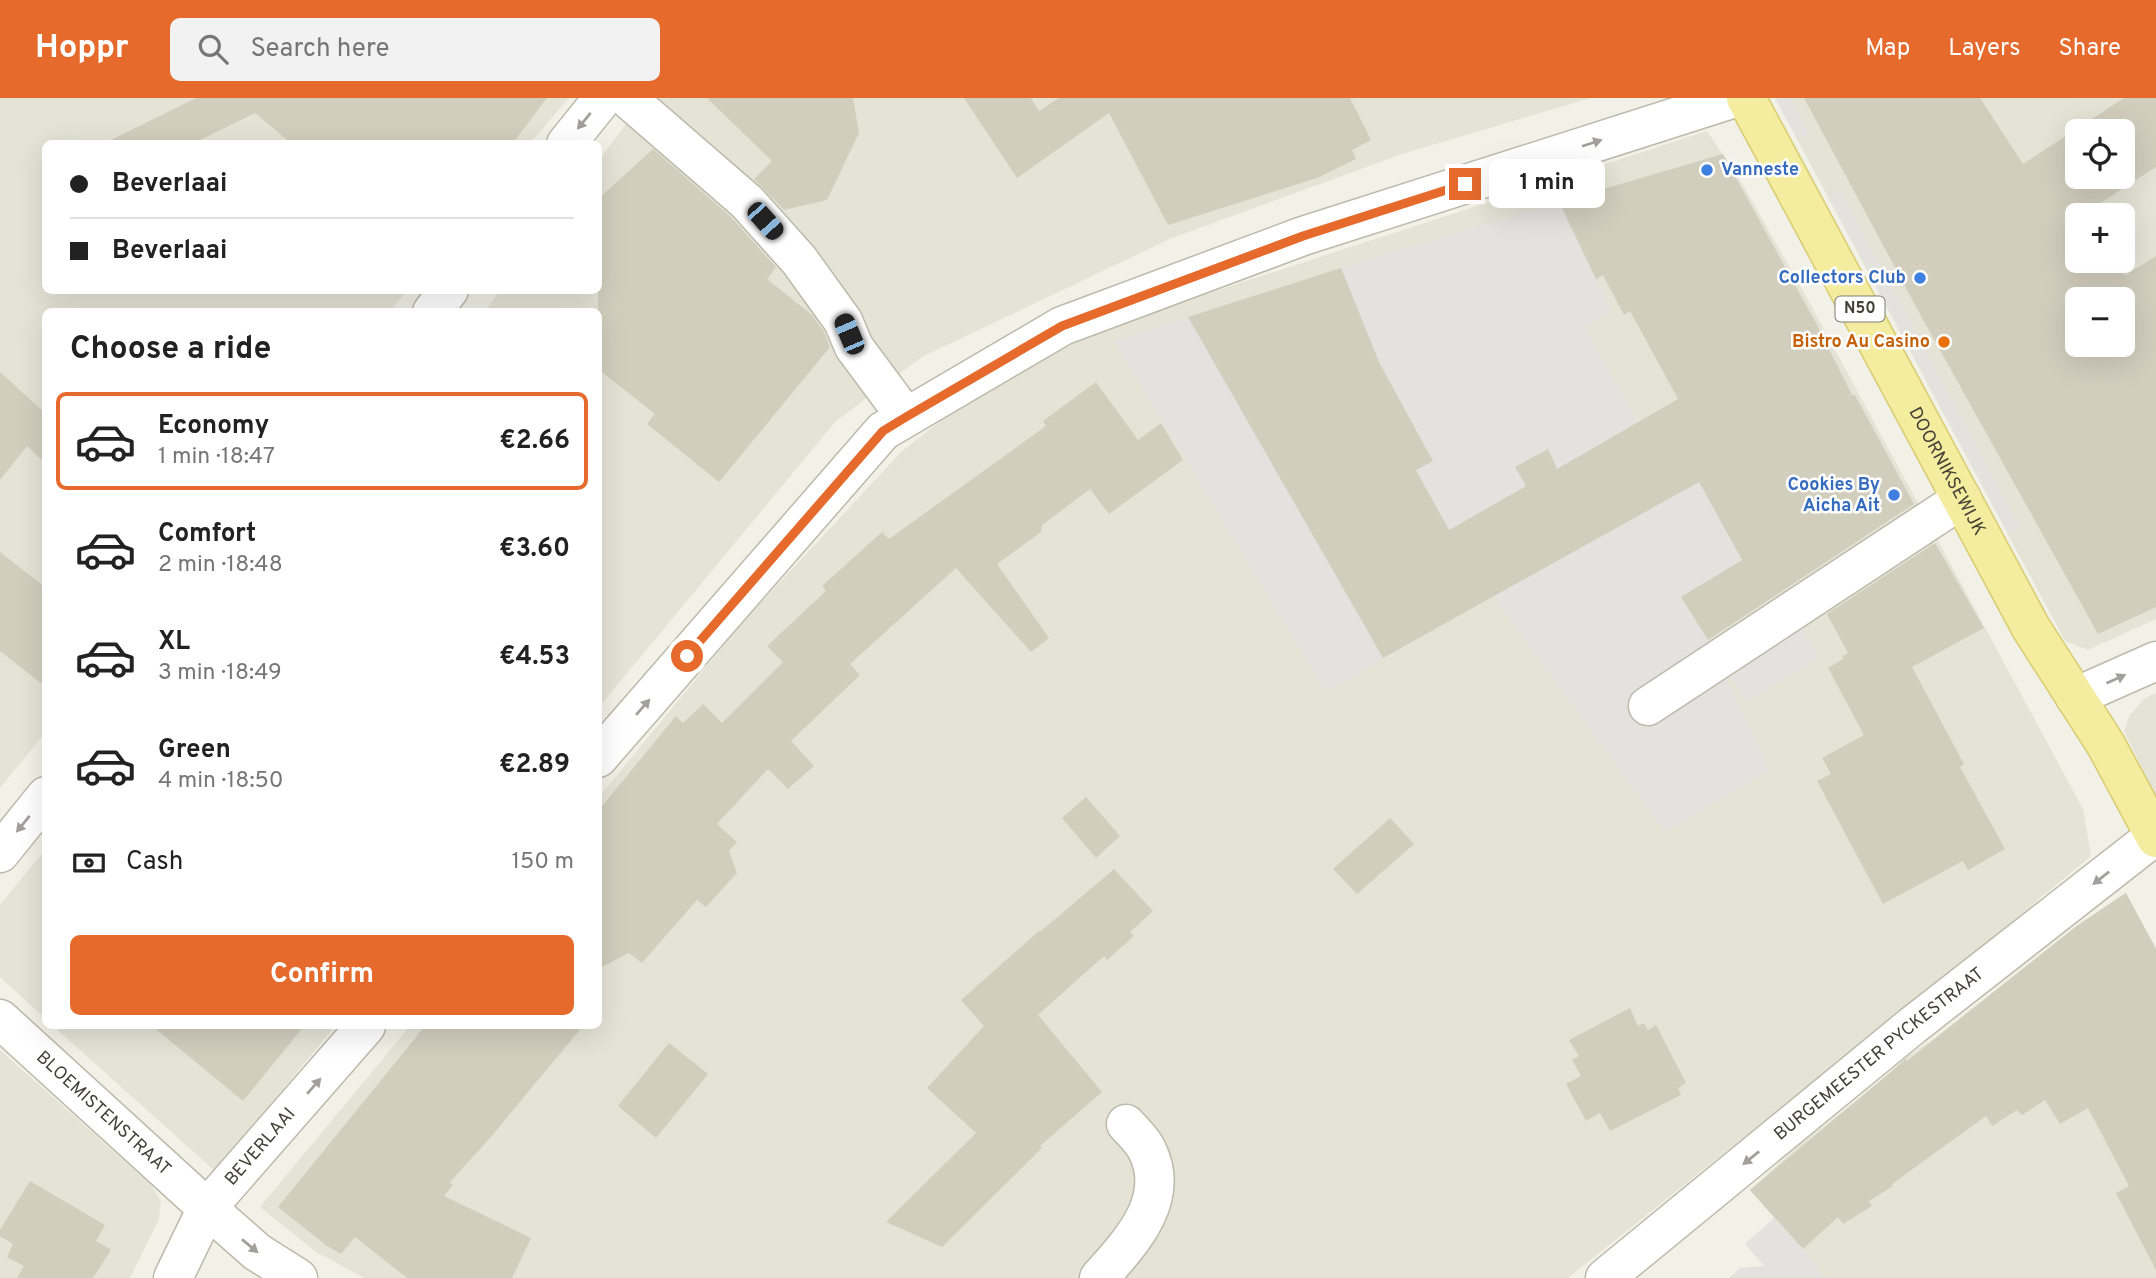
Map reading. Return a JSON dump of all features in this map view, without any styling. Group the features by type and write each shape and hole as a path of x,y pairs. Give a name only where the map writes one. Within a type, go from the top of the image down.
{"main road":[{"name":"DOORNIKSEWIJK","path":"1746,98 2031,628 2106,745 2155,837"}],"street":[{"path":"569,140 603,98"},
{"path":"627,98 747,202 799,260 843,321 854,347 906,417"},
{"path":"602,753 883,431 1062,326 1303,236 1735,98"},
{"path":"435,308 446,294"},
{"path":"1648,706 1962,499"},
{"path":"2075,697 2156,661"},
{"path":"0,853 42,801"},
{"name":"BURGEMEESTER PYCKESTRAAT","path":"1605,1278 1912,1026 2155,837"},
{"name":"BLOEMISTENSTRAAT","path":"0,1019 207,1209 257,1252 298,1278"},
{"name":"BEVERLAAI","path":"173,1278 207,1209 363,1029"},
{"path":"1099,1278 1135,1238 1151,1205 1156,1178 1147,1149 1126,1124"}],"shaded area":[{"path":"0,98 569,98 533,140 42,140 42,294 404,294 393,308 42,308 42,737 0,788"},
{"path":"645,98 1591,98 1402,154 1172,238 922,357 836,421 602,703 602,308 487,308 498,294 602,294 602,156"},
{"path":"1775,98 2156,98 2156,619 2088,650 2065,641"},
{"path":"1790,98 1809,134 1798,140 1776,100"},
{"path":"1707,131 1743,185 1806,296 2083,809 2091,856 1568,1278 364,1278 316,1252 260,1207 408,1029 602,1029 602,793 742,623 902,451 999,376 1068,339"},
{"path":"1840,191 2020,527 2009,534 1829,197"},
{"path":"1559,202 1612,312 1584,327 1638,422 1553,472 1548,449 1515,467 1532,483 1449,530 1416,470 1433,460 1380,364 1341,268"},
{"path":"1226,304 1368,555 1388,546 1435,629 1326,692 1114,341"},
{"path":"1704,479 1710,501 1748,568 1681,598 1711,645 1769,770 1665,832 1493,596"},
{"path":"1800,626 1819,657 1747,702 1727,671"},
{"path":"2156,693 2156,796 2124,731 2130,715 2145,698"},
{"path":"42,854 42,1015 0,977 0,905"},
{"path":"2125,893 2156,948 2156,1278 1826,1278 1750,1190 1796,1148 1885,1078 1905,1058 1932,1040 2078,925"},
{"path":"56,1029 333,1029 215,1171"},
{"path":"0,1050 150,1184 161,1201 159,1219 130,1278 0,1278"},
{"path":"1774,1218 1826,1278 1729,1278 1740,1268 1764,1266 1745,1244"}],"building":[{"path":"196,98 547,98 515,140 287,140 255,113 200,140 111,140"},
{"path":"707,98 853,98 859,133 827,200 784,210 754,179 772,161"},
{"path":"964,98 1031,98 1039,111 1059,98 1350,98 1371,140 1352,150 1356,159 1317,178 1168,225 1109,113 1017,178"},
{"path":"1804,98 1980,98 2023,164 2065,137 2065,189 2122,189 2100,203 2065,203 2065,273 2126,275 2135,273 2135,269 2156,256 2156,607 2098,634 1921,316"},
{"path":"2124,98 2156,98 2156,167 2135,181 2135,119 2092,119"},
{"path":"653,149 732,218 776,267 767,279 812,315 824,332 830,347 719,482 647,424 655,414 602,372 602,308 598,308 598,294 602,294 602,195"},
{"path":"1723,154 1817,325 1852,395 1855,395 1914,504 1708,640 1681,597 1742,560 1699,482 1383,658 1188,317 1341,268 1380,364 1433,461 1416,470 1449,530 1526,486 1515,467 1548,449 1557,469 1678,399 1630,311 1624,315 1603,275 1596,279 1559,202"},
{"path":"0,372 42,410 42,460 27,446 0,480"},
{"path":"1096,382 1138,440 1161,423 1183,460 1109,514 1090,489 1042,525 1041,532 997,564 1049,638 1031,652 956,568 850,664 860,675 791,741 814,766 788,789 768,769 717,824 737,842 729,851 737,873 706,907 697,900 642,963 629,953 602,967 602,806 676,716 683,723 703,704 722,723 783,662 767,646 826,591 822,586 882,532 889,539 1046,426 1043,421"},
{"path":"1935,543 1984,628 1912,667 1964,764 1960,767 2005,849 1968,870 1963,861 1883,904 1817,781 1831,774 1822,758 1864,735 1828,668 1848,653 1827,614"},
{"path":"0,552 42,585 42,684 0,651"},
{"path":"1086,797 1120,836 1096,858 1062,818"},
{"path":"1390,818 1414,844 1357,894 1333,869"},
{"path":"1114,869 1153,911 1130,932 1134,936 1107,960 1104,956 1038,1015 1102,1092 1040,1146 1042,1148 942,1247 886,1222 976,1133 927,1088 984,1026 961,1000"},
{"path":"2126,893 2156,949 2156,1270 2116,1193 2129,1186 2088,1108 2060,1124 2045,1100 2022,1115 2017,1110 1992,1126 1986,1116 1869,1201 1872,1206 1843,1224 1838,1217 1803,1249 1750,1190 1906,1059 1907,1061 2078,925"},
{"path":"1630,1008 1638,1026 1644,1023 1648,1030 1656,1025 1686,1083 1678,1088 1681,1095 1610,1131 1600,1113 1586,1121 1566,1084 1581,1076 1572,1060 1579,1056 1569,1040"},
{"path":"156,1029 302,1029 243,1101"},
{"path":"423,1029 581,1029 450,1182 453,1185 444,1196 531,1238 512,1278 407,1278 355,1237 341,1254 278,1207"},
{"path":"669,1043 708,1074 656,1138 618,1106"},
{"path":"30,1181 105,1225 96,1241 111,1250 93,1278 17,1278 24,1266 7,1257 13,1244 0,1236 0,1230"}],"place":[{"name":"Vanneste","path":"1707,170"},
{"name":"Collectors Club","path":"1920,278"},
{"name":"Bistro Au Casino","path":"1944,342"},
{"name":"Cookies By Aicha Ait","path":"1894,495"}],"route":[{"path":"687,656 883,431 906,417 1062,326 1303,236 1465,184"}]}
